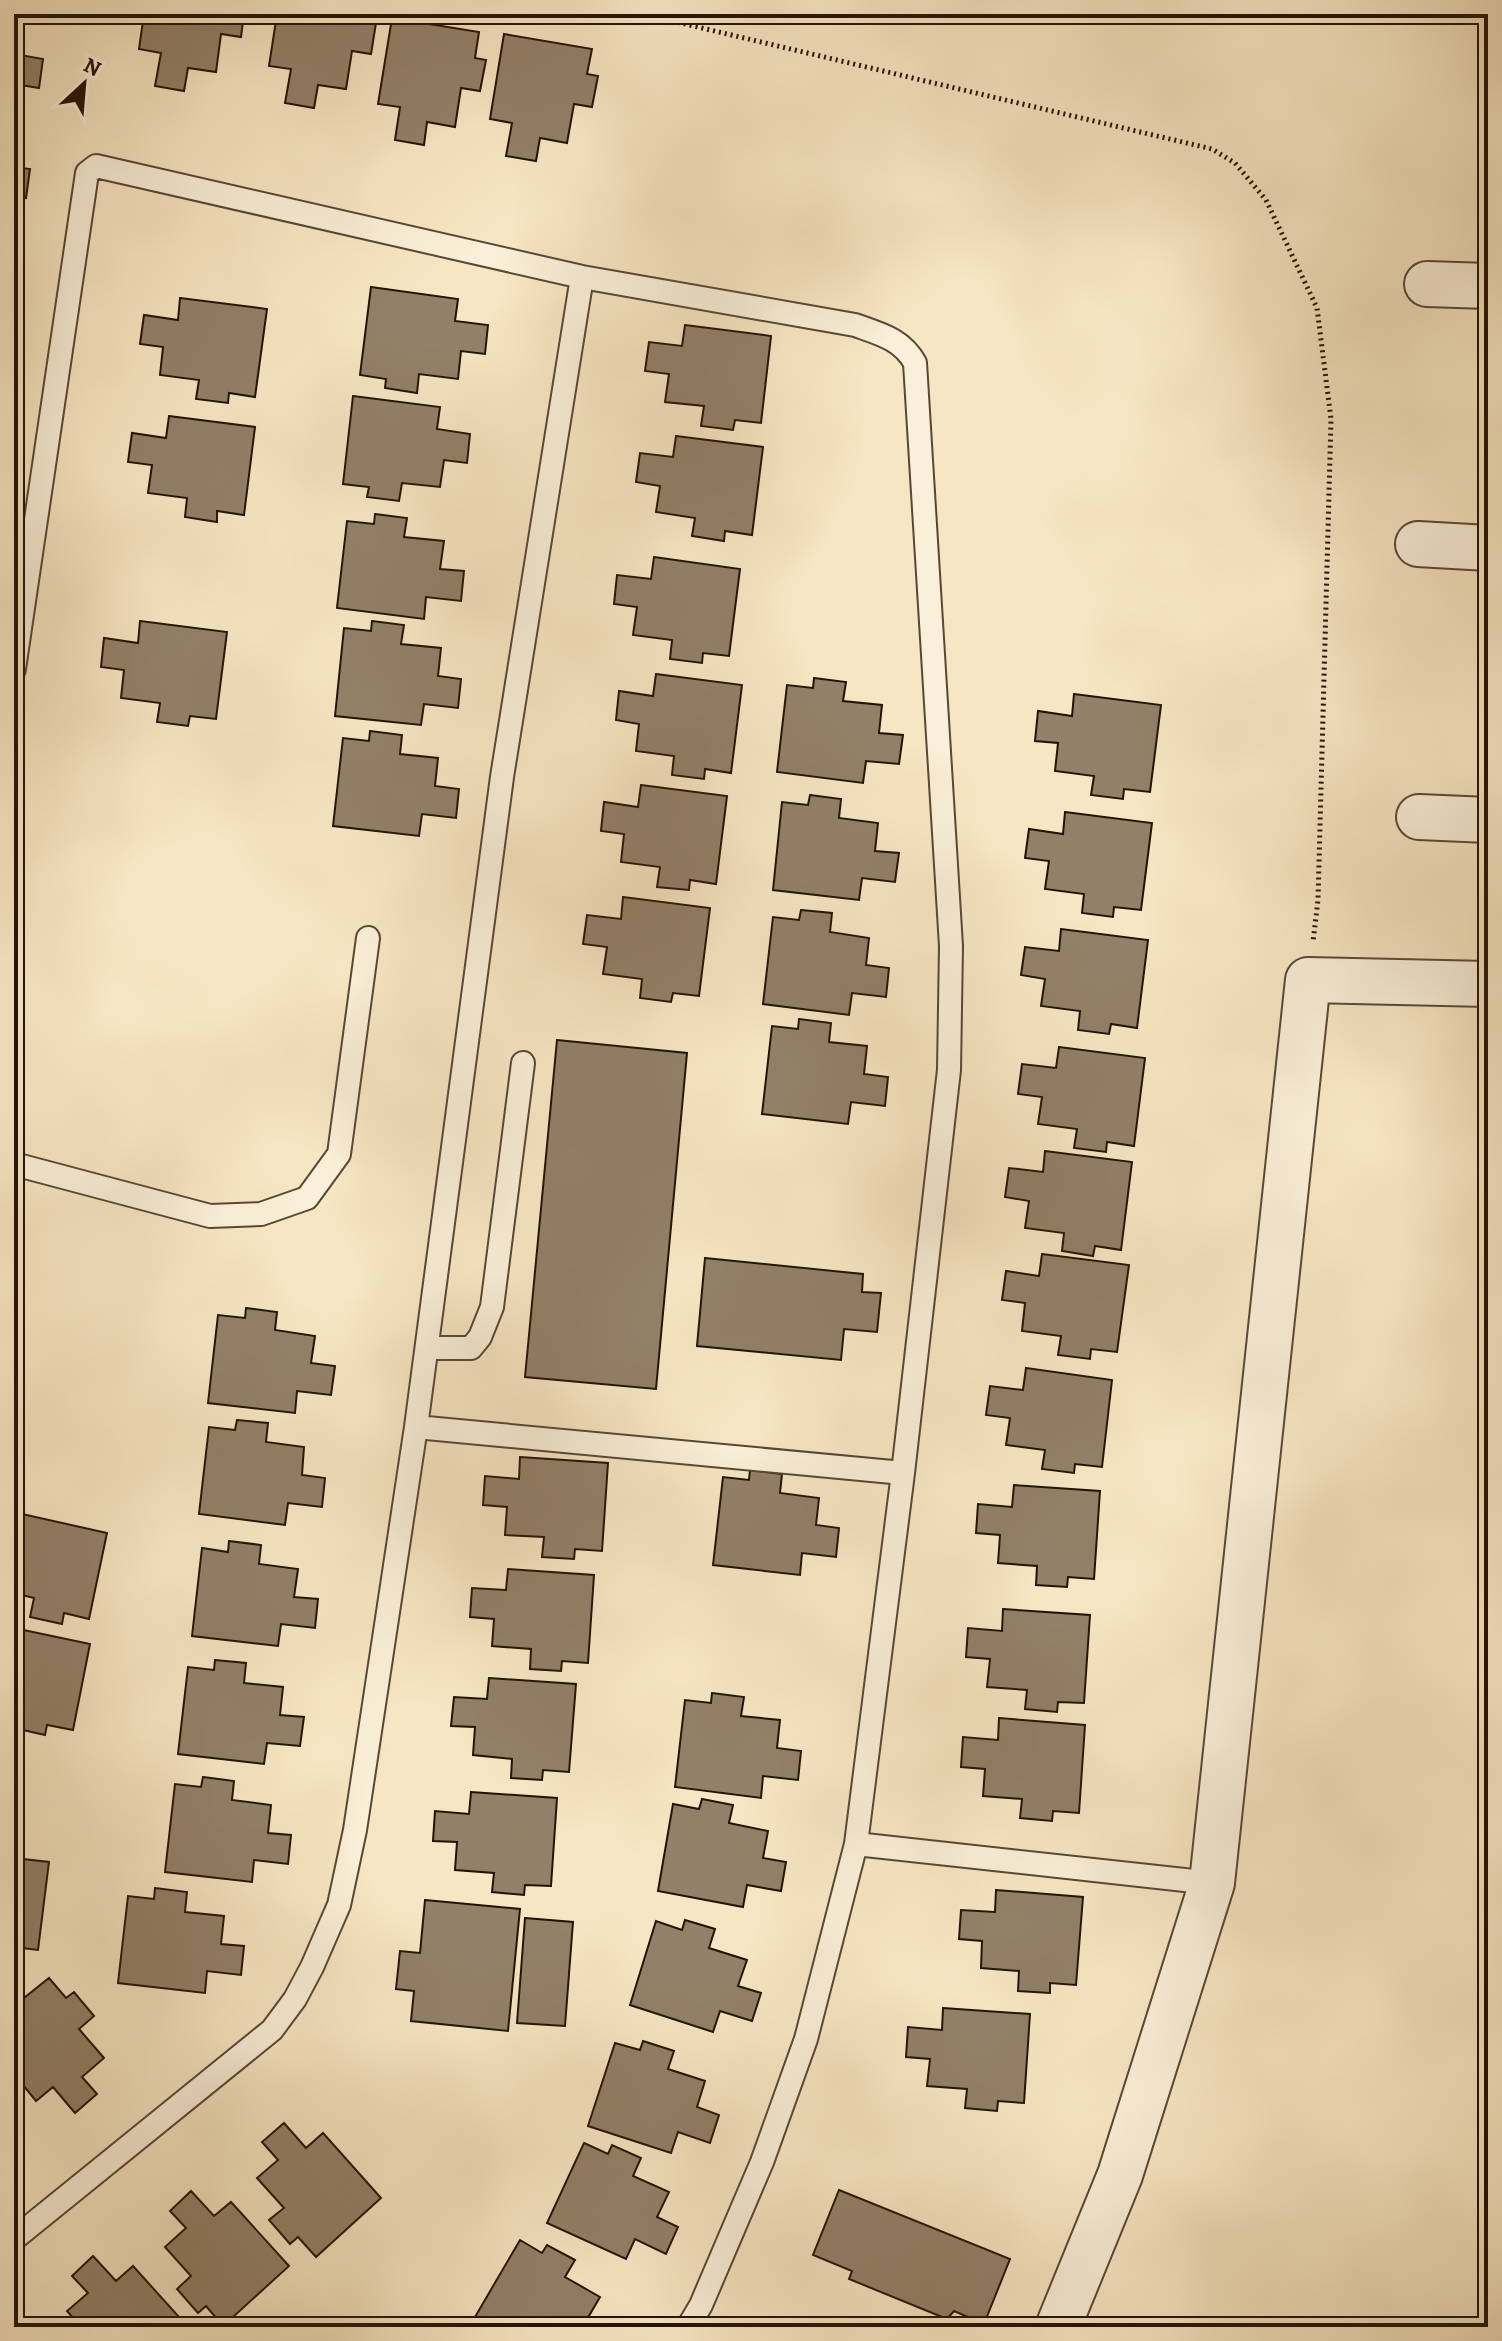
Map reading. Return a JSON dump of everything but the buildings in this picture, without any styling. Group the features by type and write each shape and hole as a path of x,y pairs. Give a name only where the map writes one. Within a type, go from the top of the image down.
{"street":[{"path":"1427,284 1488,286"},
{"path":"1418,544 1488,548"},
{"path":"1419,817 1488,820"},
{"path":"1058,2327 1120,2175 1212,1883 1308,980 1488,984"}],"lane":[{"path":"14,669 87,173 96,166 582,277 855,325 893,338 908,351 915,363 951,946 949,1070 903,1473 856,1844 806,2039 762,2162 701,2305 688,2327"},
{"path":"14,2239 272,2030 295,1999 339,1905 355,1830 416,1427 502,777 582,277"},
{"path":"14,1164 210,1216 261,1214 307,1198 339,1154 368,938"},
{"path":"427,1348 471,1348 480,1337 492,1307 523,1063"},
{"path":"416,1427 903,1473"},
{"path":"856,1844 1212,1883"}],"path":[{"path":"643,14 1212,149 1235,163 1266,200 1317,308 1331,419 1318,900 1308,980"}]}
